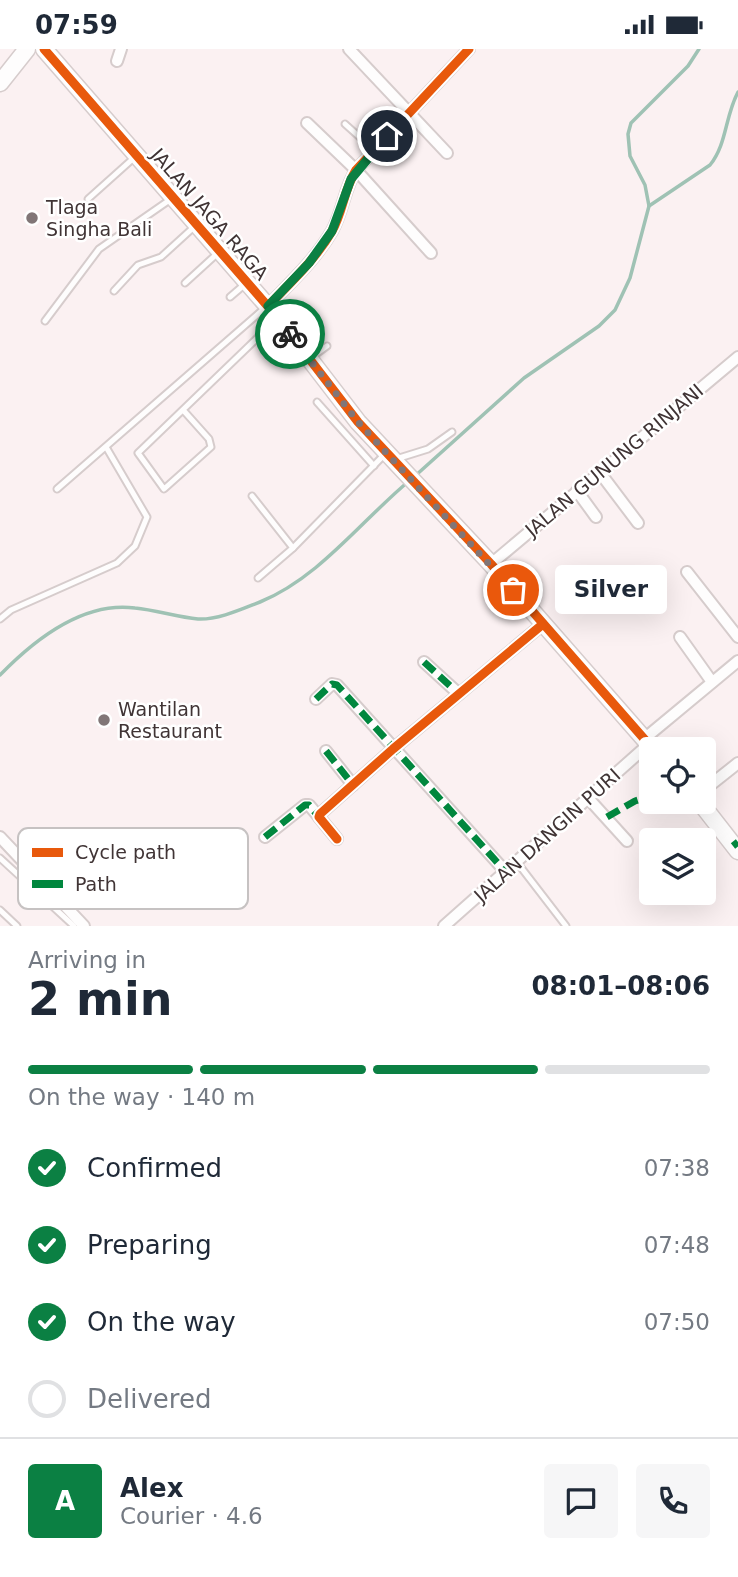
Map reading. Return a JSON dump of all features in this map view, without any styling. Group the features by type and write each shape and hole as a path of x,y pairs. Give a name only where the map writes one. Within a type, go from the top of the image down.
{"street":[{"path":"0,83 27,49"},
{"name":"JALAN JAGA RAGA","path":"44,49 171,199 273,312 393,460 491,564 643,737"},
{"path":"117,61 121,49"},
{"path":"349,49 447,153"},
{"path":"273,312 332,231 356,170 469,49"},
{"path":"307,123 356,170 431,253"},
{"name":"JALAN GUNUNG RINJANI","path":"491,564 738,357"},
{"path":"601,474 638,523"},
{"path":"577,491 596,517"},
{"path":"687,572 738,637"},
{"path":"319,817 393,749 543,624"},
{"path":"680,636 712,682"},
{"name":"JALAN DANGIN PURI","path":"656,737 712,682 738,661"},
{"path":"424,662 459,694"},
{"path":"316,699 335,683 505,871"},
{"path":"326,751 353,785"},
{"name":"JALAN DANGIN PURI","path":"444,926 639,753"},
{"path":"716,780 738,763"},
{"path":"588,798 628,841"},
{"path":"265,837 305,804 309,805 337,839"},
{"path":"710,814 736,846"},
{"path":"0,837 18,856"},
{"path":"68,909 84,926"}],"lane":[{"path":"345,124 374,150"},
{"path":"88,199 136,156"},
{"path":"45,321 99,249 171,199"},
{"path":"114,291 138,265 162,257 196,226"},
{"path":"185,283 219,252"},
{"path":"229,297 246,283"},
{"path":"184,411 209,439 211,447 164,489 138,453 184,411 273,312"},
{"path":"57,489 273,312"},
{"path":"309,359 327,346"},
{"path":"317,402 374,466"},
{"path":"258,578 293,548 374,466 428,449 452,432"},
{"path":"0,619 11,610 117,563 135,546 147,517 106,447"},
{"path":"252,496 293,548"},
{"path":"0,858 18,875"},
{"path":"516,861 566,926"},
{"path":"56,909 74,926"},
{"path":"0,910 17,926"}],"waterway":[{"path":"415,476 524,378 599,326 615,310 630,278 649,206 645,185 630,156 628,134 631,123 688,66 699,49"},
{"path":"649,206 710,165 720,148 738,92"},
{"path":"0,675 28,649 60,626 97,611 116,607 135,608 206,619 260,602 281,592 320,564 409,481"}],"marked path":[{"path":"424,662 459,694"},
{"path":"316,699 332,684 337,685 505,871"},
{"path":"326,751 353,785"},
{"path":"607,817 639,800"},
{"path":"265,837 305,805 309,805 319,817"},
{"path":"733,846 738,842"}],"cycle path":[{"path":"44,49 278,318 358,422 491,564 642,737"},
{"path":"268,306 326,241 336,224 356,170 469,49"},
{"path":"337,839 319,817 320,814 393,749 543,624"}],"way so far":[{"path":"290,334 358,422 513,590"}],"place":[{"name":"Tlaga Singha Bali","path":"32,218"},
{"name":"Silver","path":"513,590"},
{"name":"Wantilan Restaurant","path":"104,720"}],"route":[{"path":"290,334 268,306 309,263 332,231 342,209 347,186 356,170 387,136"}]}
